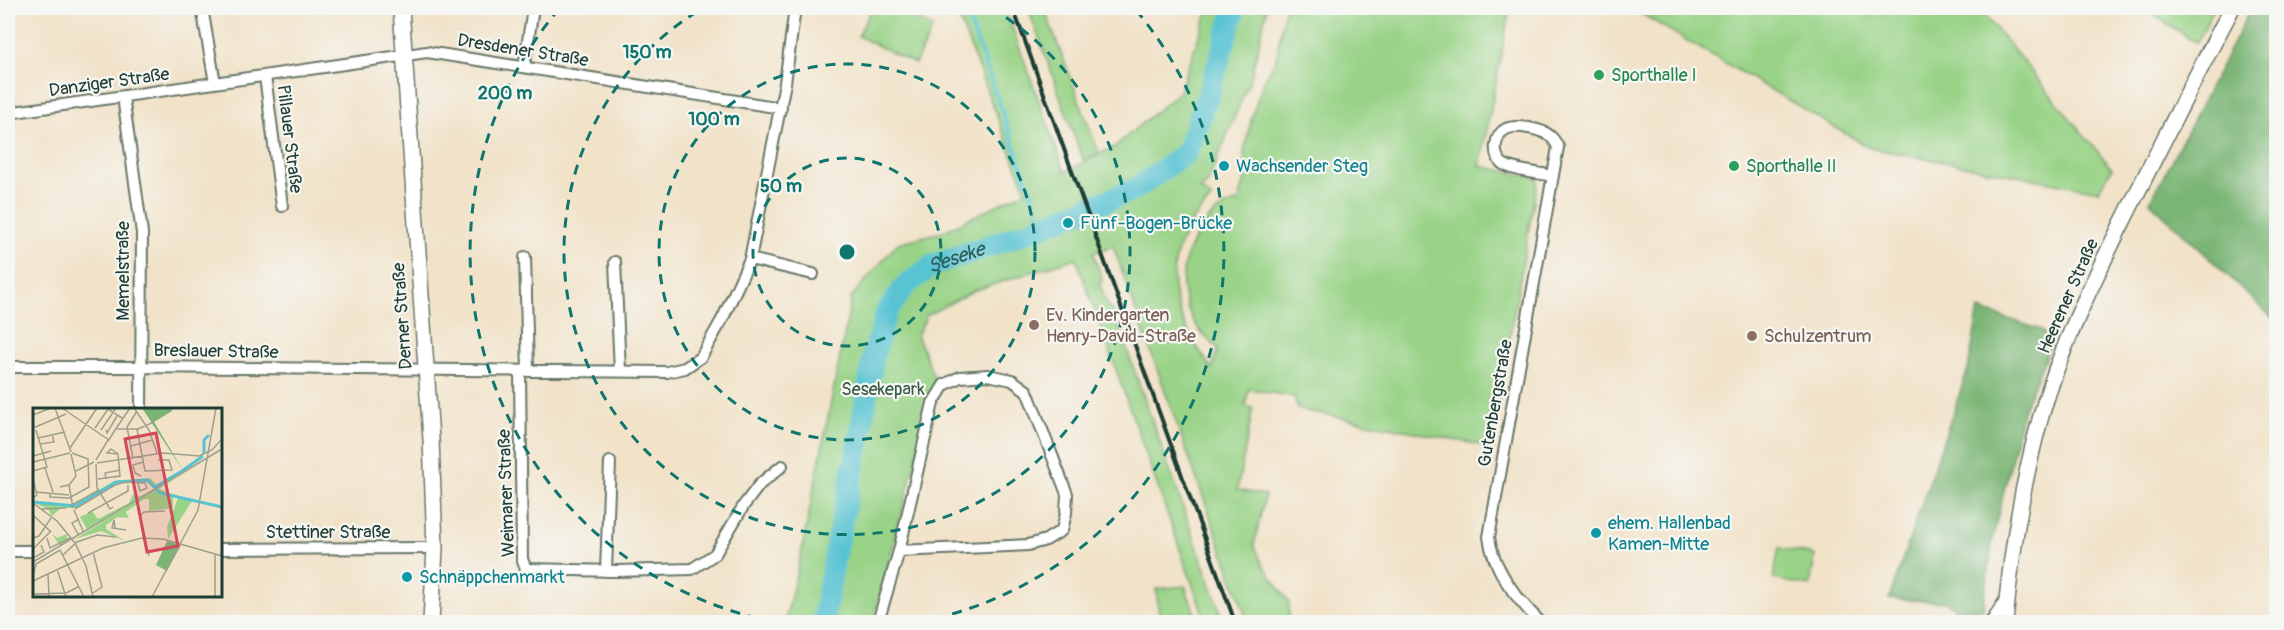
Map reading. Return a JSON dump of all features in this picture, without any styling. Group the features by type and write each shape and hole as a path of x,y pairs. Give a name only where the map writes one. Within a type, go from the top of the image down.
{"main road":[{"name":"Derner Straße","path":"401,8 431,439 435,548 431,622"},
{"name":"Heerener Straße","path":"2005,622 2016,530 2028,470 2041,416 2062,355 2120,227 2171,123 2232,8"}],"street":[{"path":"202,8 215,83"},
{"path":"524,67 533,8"},
{"name":"Breslauer Straße","path":"8,367 667,372 685,368 701,357 723,318 750,259 781,108 795,8"},
{"name":"Dresdener Straße","path":"403,54 427,52 781,108"},
{"name":"Danziger Straße","path":"8,113 403,54"},
{"name":"Pillauer Straße","path":"266,76 282,206"},
{"name":"Memelstraße","path":"123,97 142,233 141,408"},
{"name":"Gutenbergstraße","path":"1540,622 1527,610 1497,568 1490,550 1489,537 1553,176 1558,147 1553,137 1545,132 1513,126 1504,129 1498,136 1495,149 1497,158 1504,165 1553,176"},
{"path":"524,371 525,256"},
{"path":"750,259 813,274"},
{"path":"615,262 620,371"},
{"name":"Weimarer Straße","path":"524,371 522,559 526,569 606,571 692,569 715,554 744,505 760,484 782,466"},
{"path":"878,622 937,393 960,377 988,375 1012,380 1027,391 1067,494 1062,530 1046,540 1028,545 898,550"},
{"path":"606,571 610,462"},
{"name":"Stettiner Straße","path":"222,549 435,548"},
{"path":"8,551 33,551"},
{"path":"1991,622 2007,596"}],"green space":[{"path":"872,8 893,8 933,27 915,64 858,36"},
{"name":"Sesekepark","path":"955,8 1005,8 1065,172 1114,147 1179,92 1209,8 1267,8 1251,77 1207,184 1200,189 1212,198 1191,223 1180,243 1175,262 1176,299 1182,317 1190,335 1212,369 1218,348 1195,324 1188,309 1184,294 1185,262 1191,246 1210,218 1222,208 1239,201 1246,176 1244,152 1252,116 1263,83 1276,59 1285,8 1510,8 1480,166 1538,178 1491,441 1485,446 1298,409 1294,397 1249,389 1245,406 1253,408 1237,490 1265,495 1254,545 1262,563 1289,602 1289,622 1248,622 1113,246 1093,253 1102,279 1100,285 1107,304 1113,311 1224,622 1206,622 1076,258 973,291 927,315 917,335 936,382 873,622 785,622 801,554 852,296 898,243 942,232 1026,191"},
{"path":"1028,8 1044,8 1099,153 1083,160"},
{"path":"1631,8 1979,8 2112,169 2098,191 1870,148"},
{"path":"2143,8 2214,8 2197,43"},
{"path":"2251,8 2276,8 2276,321 2150,202"},
{"path":"1979,309 2041,330 2053,339 2023,411 1993,537 1983,609 1958,611 1946,602 1889,599 1968,369"},
{"path":"1779,548 1815,555 1810,586 1773,579"},
{"path":"1185,586 1198,622 1160,622 1156,589"}],"waterway":[{"path":"965,8 1043,226"},
{"name":"Seseke","path":"823,622 874,353 887,311 906,285 933,265 1012,238 1136,189 1186,153 1209,93 1235,8"}],"railway":[{"path":"1013,8 1235,622"}],"place":[{"name":"Sporthalle I","path":"1599,75"},
{"name":"Wachsender Steg","path":"1224,166"},
{"name":"Sporthalle II","path":"1734,166"},
{"name":"Fünf-Bogen-Brücke","path":"1068,223"},
{"name":"Ev. Kindergarten Henry-David-Straße","path":"1034,325"},
{"name":"Schulzentrum","path":"1752,336"},
{"name":"ehem. Hallenbad Kamen-Mitte","path":"1596,533"},
{"name":"Schnäppchenmarkt","path":"407,577"}]}
